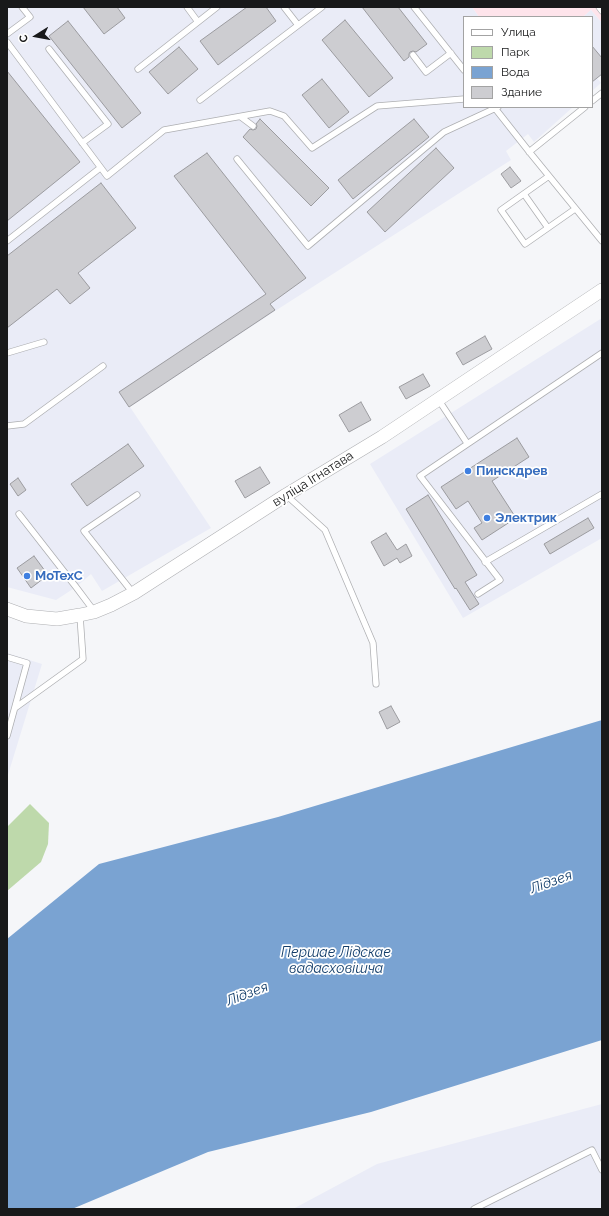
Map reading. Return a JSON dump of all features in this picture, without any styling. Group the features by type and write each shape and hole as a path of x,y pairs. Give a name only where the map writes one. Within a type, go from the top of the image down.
{"street":[{"name":"вуліца Ігнатава","path":"7,610 26,616 57,619 94,612 112,605 134,593 286,495 382,437 602,290"}],"lane":[{"path":"7,34 30,17 22,7"},
{"path":"187,7 198,22"},
{"path":"138,69 217,7"},
{"path":"284,7 298,26"},
{"path":"200,100 322,7"},
{"path":"414,7 463,69"},
{"path":"599,7 602,11"},
{"path":"7,42 107,176 164,130 270,111 284,116 312,148 378,106 463,99"},
{"path":"49,49 108,124 82,143"},
{"path":"413,55 426,72 451,53"},
{"path":"593,100 602,93"},
{"path":"237,159 308,246 444,132 496,108 529,152 602,242"},
{"path":"529,152 584,108"},
{"path":"241,117 253,126"},
{"path":"7,240 100,168"},
{"path":"549,176 501,210 525,244 575,209"},
{"path":"524,194 548,228"},
{"path":"7,353 44,342"},
{"path":"478,594 500,580 420,476 602,352"},
{"path":"7,426 24,424 103,366"},
{"path":"438,399 467,443"},
{"path":"485,562 602,494"},
{"path":"134,593 84,531 137,495"},
{"path":"286,495 325,530 373,643 376,684"},
{"path":"19,514 94,612"},
{"path":"15,708 83,659 80,615"},
{"path":"7,657 27,663 7,736"},
{"path":"474,1209 592,1150 602,1170"}],"shaded area":[{"path":"7,7 472,7 478,16 463,16 463,108 572,108 534,142 528,134 506,151 511,160 275,311 130,407 211,528 102,591 91,574 76,587 56,600 7,587"},
{"path":"472,7 602,7 602,23 591,10 584,16 478,16"},
{"path":"591,10 602,23 602,74 597,78 601,83 593,90 593,16 584,16"},
{"path":"602,318 602,538 463,618 370,464"},
{"path":"7,653 42,664 7,778"},
{"path":"602,1104 602,1209 293,1209 377,1164"}],"green space":[{"path":"30,804 49,823 48,844 41,862 7,891 7,827"}],"water":[{"name":"Першае Лідскае вадасховішча","path":"602,720 602,1040 371,1112 208,1152 72,1209 7,1209 7,939 99,864 278,817"}],"building":[{"path":"83,7 117,7 125,18 104,34"},
{"path":"247,7 266,7 276,21 218,65 200,41"},
{"path":"362,7 398,7 427,44 416,52 410,52 409,57 404,61"},
{"path":"345,20 393,78 369,97 322,40"},
{"path":"68,21 141,113 122,128 49,36"},
{"path":"179,47 198,69 168,94 149,72"},
{"path":"593,47 602,58 602,74 593,81"},
{"path":"7,71 80,162 7,221"},
{"path":"322,79 349,112 329,128 302,95"},
{"path":"260,119 329,188 311,206 243,137 250,129 256,129 256,124"},
{"path":"414,119 429,137 353,199 338,180"},
{"path":"436,148 454,168 385,232 367,212"},
{"path":"207,153 306,278 270,304 275,310 129,407 119,392 266,294 174,176"},
{"path":"510,167 521,181 511,188 501,174"},
{"path":"101,183 136,228 78,273 90,288 70,304 57,289 7,328 7,256"},
{"path":"485,336 492,349 463,365 456,353"},
{"path":"423,374 430,386 406,399 399,387"},
{"path":"361,402 371,420 349,432 339,415"},
{"path":"517,438 529,457 492,481 516,518 482,540 474,528 482,523 468,501 456,509 441,487"},
{"path":"128,444 144,466 87,506 71,484"},
{"path":"260,467 270,483 245,498 235,481"},
{"path":"18,478 26,490 18,496 10,484"},
{"path":"428,495 477,575 465,582 479,604 470,610 456,588 455,589 406,509"},
{"path":"588,518 594,528 550,554 544,544"},
{"path":"386,533 397,550 406,544 412,556 400,563 397,558 384,566 371,542"},
{"path":"34,556 48,575 31,588 17,568"},
{"path":"391,706 400,722 387,729 379,712"}],"place":[{"name":"Пинскдрев","path":"468,471"},
{"name":"Электрик","path":"487,518"},
{"name":"MoTexC","path":"27,576"}],"water label":[{"name":"Лідзея","path":"551,882"},
{"name":"Лідзея","path":"247,994"}]}
